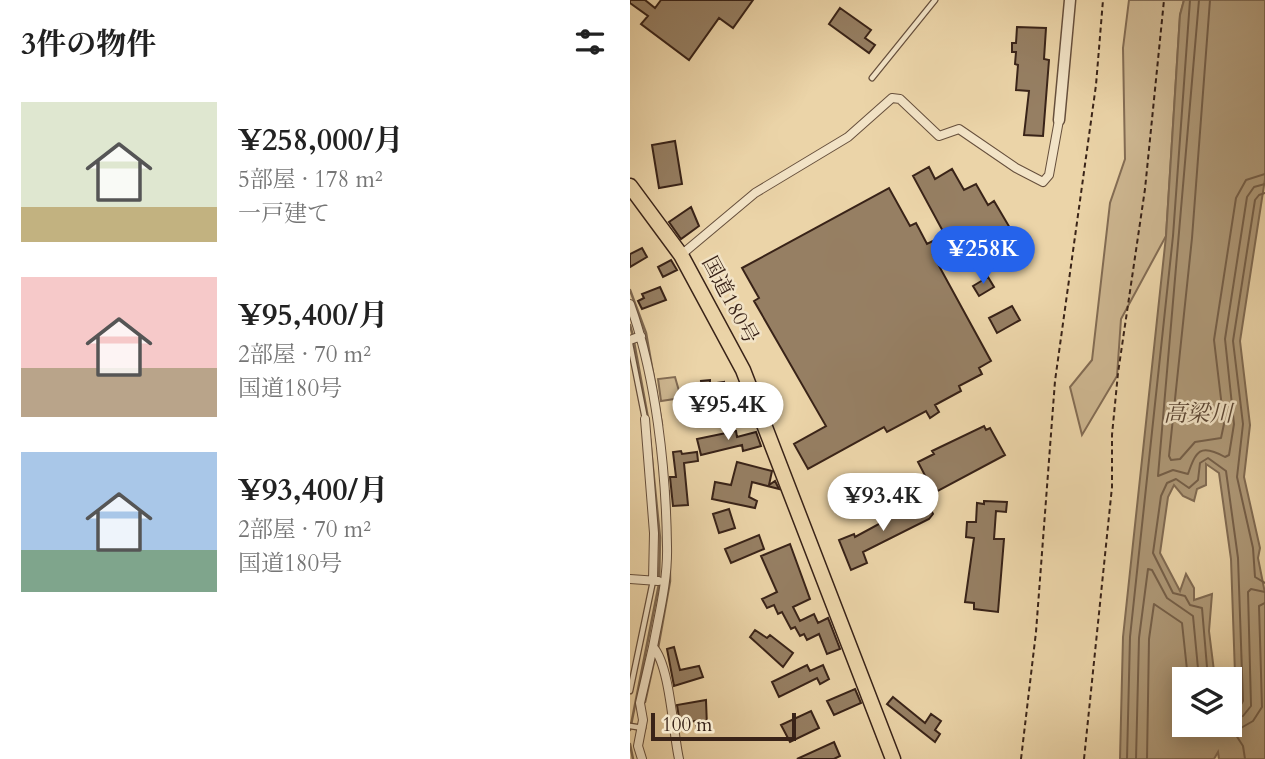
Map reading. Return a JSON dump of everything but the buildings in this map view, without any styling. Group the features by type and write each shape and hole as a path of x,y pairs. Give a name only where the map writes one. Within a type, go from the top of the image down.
{"highway":[{"name":"国道180号","path":"630,186 681,255 743,370 893,759"}],"street":[{"path":"681,255 755,193 848,137 892,98 900,99 939,136 959,129 1016,168 1043,182 1049,175 1059,120 1070,0"},
{"path":"630,304 634,339 654,399 659,446 667,547 659,581"},
{"path":"642,759 636,727 655,649 659,581 645,419"},
{"path":"630,579 659,581"},
{"path":"655,649 679,759"}],"lane":[{"path":"872,78 935,0"},
{"path":"634,339 645,419"},
{"path":"630,691 659,581"}],"path":[{"path":"1021,759 1036,632 1055,381 1089,141 1103,0"},
{"path":"1084,759 1112,487 1112,435 1118,373 1145,190 1164,0"}],"shaded area":[{"path":"1129,0 1184,0 1180,15 1166,236 1121,319 1117,376 1082,435 1070,387 1092,360 1110,203 1125,159 1123,48"},
{"path":"675,377 681,398 661,401 658,379"},
{"path":"744,393 751,408 732,417 694,424 692,403"}],"water":[{"name":"高梁川","path":"1184,0 1265,0 1265,179 1240,341 1250,425 1244,477 1260,548 1258,558 1265,593 1265,759 1219,759 1218,752 1214,759 1120,759 1123,637 1166,236 1180,15","holes":["1206,464 1219,473 1231,559 1235,667 1242,667 1242,737 1172,737 1172,667 1214,667 1209,631 1212,594 1194,600 1194,588 1186,574 1180,591 1160,553 1168,497 1174,485 1183,496 1194,501 1197,489 1206,485"]}],"waterway":[{"path":"630,290 646,333 662,425"},
{"path":"630,325 633,336"},
{"path":"634,342 648,418"},
{"path":"630,730 659,584 660,538 650,439"},
{"path":"658,648 670,581 669,491"},
{"path":"645,702 655,657"},
{"path":"630,744 633,759"}]}
